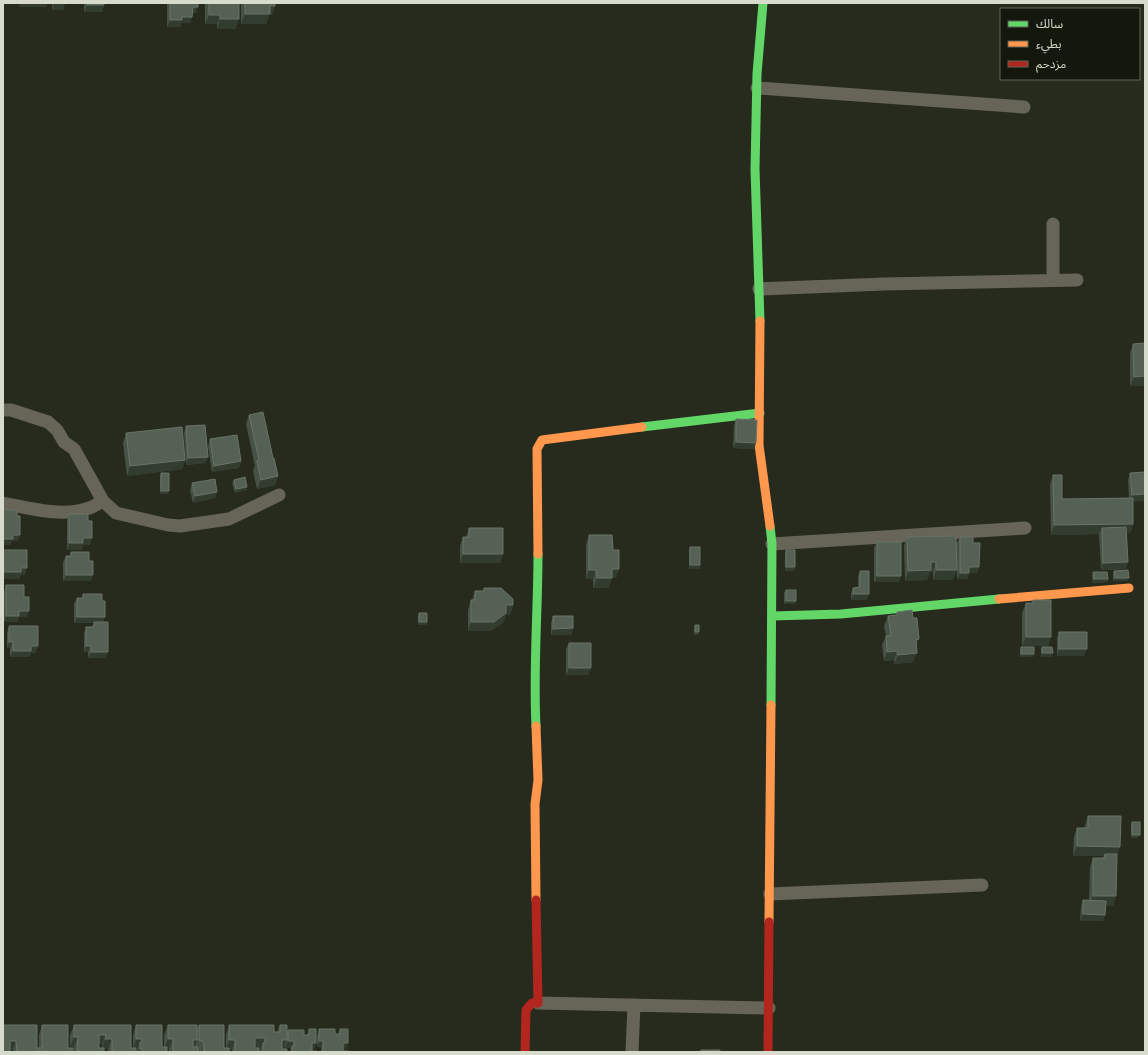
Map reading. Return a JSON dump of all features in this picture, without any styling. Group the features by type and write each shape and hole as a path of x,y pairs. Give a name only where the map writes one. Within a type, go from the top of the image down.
{"street":[{"path":"764,3 757,88 755,169 759,289 759,445 772,544 768,1052"},
{"path":"757,88 1024,107"},
{"path":"1053,224 1053,280"},
{"path":"759,289 1077,280"},
{"path":"3,410 11,410 48,422 57,430 64,442 74,449 102,501 116,513 168,525 180,526 229,518 279,494"},
{"path":"538,1002 535,804 538,780 534,693 538,600 537,449 542,440 546,438 760,413"},
{"path":"3,503 43,511 65,511 86,510 102,501"},
{"path":"772,544 1025,528"},
{"path":"772,616 841,614 1129,588"},
{"path":"770,894 982,885"},
{"path":"525,1052 526,1010 532,1004 538,1002 768,1008"},
{"path":"632,1052 634,1005"}],"building":[{"path":"87,3 104,3 104,5 87,5"},
{"path":"170,3 198,3 198,7 193,7 192,17 182,17 182,20 170,20"},
{"path":"209,3 239,3 239,19 220,19 220,15 209,15"},
{"path":"245,3 275,3 275,6 270,6 270,14 245,14"},
{"path":"1145,343 1145,376 1134,377 1133,344"},
{"path":"263,412 278,476 261,480 257,461 259,460 249,415"},
{"path":"736,419 757,420 756,443 736,442"},
{"path":"205,425 208,457 188,458 186,426"},
{"path":"182,427 185,460 130,466 126,433"},
{"path":"237,435 241,461 214,466 210,439"},
{"path":"1145,472 1145,494 1132,495 1130,473"},
{"path":"161,473 169,473 169,491 161,491"},
{"path":"1053,475 1062,475 1062,499 1133,498 1133,524 1054,525"},
{"path":"245,477 247,487 236,489 234,480"},
{"path":"215,479 217,492 195,496 192,483"},
{"path":"3,510 17,510 17,516 20,516 20,535 13,535 13,539 3,539"},
{"path":"69,514 88,514 88,521 92,521 92,538 83,538 83,543 69,543"},
{"path":"1126,527 1128,562 1103,563 1102,528"},
{"path":"469,528 503,528 503,554 463,554 463,537 469,537"},
{"path":"589,535 612,535 613,550 619,550 619,569 612,569 612,578 597,578 596,570 589,570"},
{"path":"956,536 957,570 936,570 936,562 931,562 931,570 908,571 907,537"},
{"path":"960,537 973,537 973,543 980,543 979,567 969,567 969,573 960,573"},
{"path":"877,542 901,542 901,576 877,576"},
{"path":"690,547 700,547 700,565 690,565"},
{"path":"3,550 27,550 27,568 21,568 21,572 4,572"},
{"path":"786,550 795,550 795,567 786,567"},
{"path":"71,552 89,552 89,561 93,561 93,575 66,575 66,556 71,556"},
{"path":"1128,570 1129,578 1115,578 1114,571"},
{"path":"860,571 869,571 869,594 853,594 853,588 860,587"},
{"path":"1093,572 1107,572 1108,579 1094,579"},
{"path":"6,585 24,585 24,597 29,597 29,611 19,611 19,616 6,616"},
{"path":"484,588 501,588 513,599 513,605 506,605 506,613 494,622 471,622 471,600 475,600 475,591 484,591"},
{"path":"786,590 796,590 796,601 786,601"},
{"path":"83,594 102,594 102,601 105,601 105,617 77,617 77,598 83,598"},
{"path":"1033,600 1051,600 1051,637 1026,637 1026,603 1033,603"},
{"path":"912,610 913,618 917,618 919,639 916,640 917,653 898,655 897,651 887,652 886,636 891,635 888,616 897,615 897,612"},
{"path":"419,613 427,613 427,622 419,622"},
{"path":"553,616 573,616 573,628 553,629"},
{"path":"94,622 108,622 108,652 91,652 91,646 86,646 86,627 94,627"},
{"path":"695,625 699,625 699,632 695,632"},
{"path":"9,626 38,626 38,646 31,646 31,651 13,651 13,642 9,642"},
{"path":"1059,632 1087,632 1087,649 1059,649"},
{"path":"569,643 591,643 591,668 569,668"},
{"path":"1021,647 1034,647 1034,654 1021,654"},
{"path":"1042,647 1052,647 1053,653 1042,653"},
{"path":"1088,816 1121,816 1120,847 1077,846 1077,828 1088,828"},
{"path":"1132,822 1140,822 1140,835 1132,835"},
{"path":"1105,854 1117,854 1116,896 1093,896 1093,858 1104,858"},
{"path":"1083,900 1106,901 1105,915 1083,914"},
{"path":"3,1025 37,1025 37,1048 42,1048 42,1025 68,1025 68,1048 73,1048 73,1052 17,1052 16,1041 10,1041 10,1052 3,1052"},
{"path":"74,1025 131,1025 131,1048 136,1048 136,1052 112,1052 112,1039 105,1039 106,1035 99,1035 99,1048 104,1048 104,1052 77,1051 78,1037 74,1037"},
{"path":"136,1025 162,1025 162,1047 167,1047 167,1052 142,1052 142,1049 140,1049 140,1042 142,1042 142,1039 136,1039"},
{"path":"168,1025 197,1025 197,1040 193,1040 193,1047 198,1047 198,1052 173,1052 173,1039 168,1039"},
{"path":"199,1025 224,1025 224,1048 229,1048 229,1052 204,1051 204,1042 199,1040"},
{"path":"229,1025 274,1025 274,1032 280,1032 280,1025 287,1025 287,1040 282,1040 282,1049 287,1049 287,1052 263,1052 263,1043 265,1043 265,1038 255,1038 255,1048 259,1048 259,1052 235,1052 235,1040 229,1040"},
{"path":"309,1029 316,1029 316,1043 312,1043 312,1051 316,1052 292,1052 294,1041 288,1041 288,1030 304,1030 304,1035 309,1035"},
{"path":"319,1029 335,1029 335,1034 340,1034 340,1029 348,1029 348,1043 343,1043 343,1051 348,1052 323,1052 323,1041 319,1041"},
{"path":"701,1050 720,1050 720,1052 701,1052"}],"traffic: fast":[{"path":"760,321 755,169 757,74 763,3"},
{"path":"642,427 760,413"},
{"path":"770,526 772,544 771,705"},
{"path":"536,726 535,683 538,554"},
{"path":"772,616 841,614 999,599"}],"traffic: slow":[{"path":"760,321 759,445 770,526"},
{"path":"538,554 537,449 542,440 642,427"},
{"path":"999,599 1129,588"},
{"path":"769,922 771,705"},
{"path":"536,726 538,780 535,804 536,900"}],"traffic: jam":[{"path":"525,1052 526,1010 532,1003 538,1003 536,900"},
{"path":"768,1052 769,922"}]}
